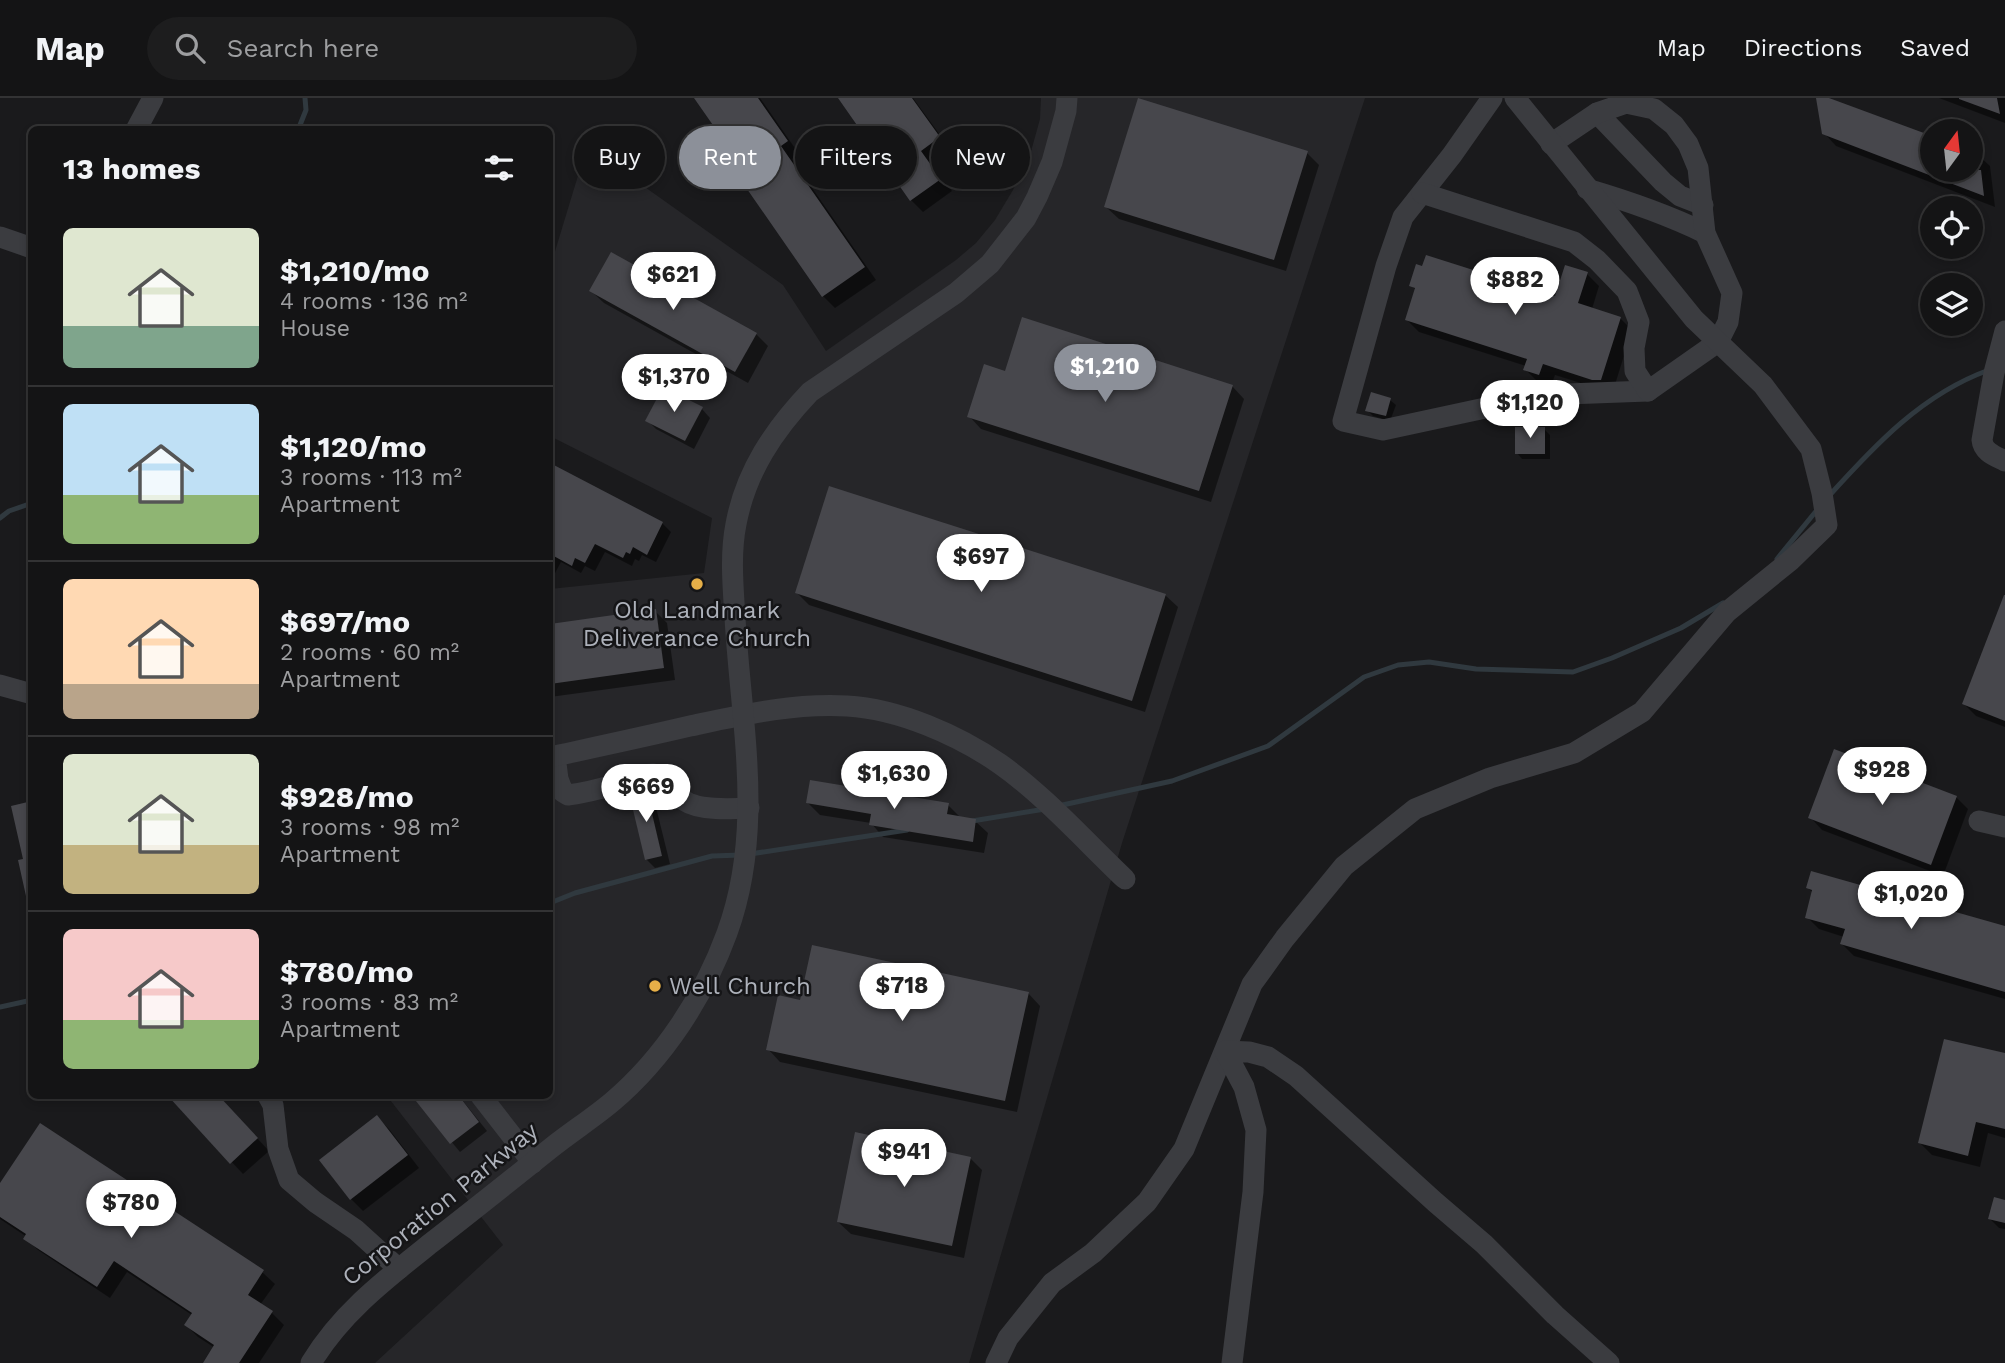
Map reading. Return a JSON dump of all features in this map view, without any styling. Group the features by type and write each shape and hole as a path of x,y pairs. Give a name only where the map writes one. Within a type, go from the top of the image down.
{"street":[{"path":"138,126 153,98"},
{"name":"Corporation Parkway","path":"311,1363 347,1314 399,1269 613,1101 651,1062 699,995 719,955 738,896 747,848 749,808 744,714 735,626 733,543 741,502 755,466 772,435 810,392 956,293 990,264 1026,218 1052,162 1067,98"},
{"path":"1492,98 1452,155 1403,217 1386,266 1343,421 1383,430 1513,402 1567,394 1648,391 1718,342 1728,322 1732,293 1704,233 1698,169 1688,144 1674,125 1654,109 1626,103 1597,113 1551,144"},
{"path":"996,1363 1007,1338 1052,1283 1093,1253 1147,1202 1184,1149 1252,984 1343,866 1415,809 1490,778 1574,753 1642,712 1727,612 1791,560 1827,525 1811,449 1763,385 1694,319 1515,98"},
{"path":"1597,113 1663,182 1681,196 1703,205"},
{"path":"1638,204 1663,182"},
{"path":"1587,189 1666,214 1704,233"},
{"path":"1422,193 1574,242 1597,260 1627,291 1639,322 1634,348 1635,371 1648,391"},
{"path":"0,237 28,247"},
{"path":"2005,331 1982,440 1986,451 2005,461"},
{"path":"0,685 28,693"},
{"path":"553,757 744,714 800,706 849,706 885,713 960,739 1001,764 1125,879"},
{"path":"553,761 563,792 568,795 653,774 671,785 683,800 696,806 749,808"},
{"path":"1979,821 2005,827"},
{"path":"1225,1051 1244,1087 1256,1130 1253,1192 1233,1363"},
{"path":"1225,1051 1249,1052 1268,1057 1296,1076 1484,1244 1555,1315 1609,1363"},
{"path":"270,1099 274,1105 278,1149 289,1180 356,1230 399,1269"},
{"path":"483,1099 533,1163"}],"shaded area":[{"path":"1041,98 1365,98 1122,843 969,1363 375,1363 503,1245 389,1099 553,1099 553,589 704,573 712,518 553,438 553,258 574,189 648,189 783,285 826,351 956,260 976,243 995,220 1013,189 1030,189 1030,155 1040,119"}],"building":[{"path":"694,98 758,98 778,126 714,126"},
{"path":"838,98 912,98 932,126 931,144 921,151 931,165 931,186 910,201 902,189 917,189 917,126 858,126"},
{"path":"1138,98 1308,151 1274,260 1104,207"},
{"path":"1816,98 1829,98 1920,132 1920,172 1822,134"},
{"path":"1997,98 2000,114 1959,99"},
{"path":"781,131 788,141 781,146"},
{"path":"781,146 795,166 795,189 811,189 865,267 822,297 747,189 781,189"},
{"path":"1947,182 1982,182 1984,196"},
{"path":"611,252 757,333 735,372 589,291"},
{"path":"1426,255 1555,296 1565,265 1588,272 1578,303 1621,317 1601,380 1592,380 1543,364 1539,375 1523,370 1527,359 1405,320 1415,288 1409,286 1416,264 1422,266"},
{"path":"1022,317 1233,385 1199,491 967,417 984,364 1005,371"},
{"path":"663,387 703,407 685,441 645,421"},
{"path":"1371,392 1391,398 1386,416 1365,411"},
{"path":"1515,427 1545,427 1545,454 1515,454"},
{"path":"553,465 663,522 647,555 633,547 630,554 626,552 623,558 595,544 585,563 575,558 572,566 553,556"},
{"path":"829,486 1166,594 1132,701 795,593"},
{"path":"2005,595 2005,721 1962,704"},
{"path":"656,609 664,668 553,684 553,624"},
{"path":"1834,749 1957,796 1931,865 1808,818"},
{"path":"810,780 949,803 947,814 976,819 973,842 869,825 871,814 806,803"},
{"path":"646,788 662,856 645,860 629,793"},
{"path":"28,802 28,896 18,860 23,859 11,806"},
{"path":"1811,871 2005,926 2005,992 1840,944 1845,929 1805,918 1812,890 1806,888"},
{"path":"812,945 1029,992 1005,1101 766,1050 778,995 800,1000"},
{"path":"1944,1039 2005,1053 2005,1129 1976,1122 1968,1156 1918,1143"},
{"path":"171,1099 222,1099 258,1138 230,1164"},
{"path":"414,1099 461,1099 479,1122 450,1144"},
{"path":"377,1115 408,1155 350,1200 319,1160"},
{"path":"40,1123 264,1270 248,1295 273,1311 239,1363 203,1363 214,1345 184,1325 192,1313 114,1261 97,1287 23,1239 26,1234 0,1217 0,1183"},
{"path":"855,1132 971,1157 952,1246 837,1222"},
{"path":"1994,1197 2005,1200 2005,1223 1988,1219"}],"waterway":[{"path":"300,126 306,110 305,98"},
{"path":"1828,497 1881,441 1921,407 1965,380 1989,370"},
{"path":"0,518 9,511 28,504"},
{"path":"1777,559 1817,510"},
{"path":"1058,806 1172,781 1268,746 1364,677 1398,665 1429,662 1476,669 1573,672 1681,628 1723,603"},
{"path":"972,821 1045,809"},
{"path":"750,854 907,830"},
{"path":"553,902 575,893 712,856 741,855"},
{"path":"0,1007 28,1001"}],"place":[{"name":"Old Landmark Deliverance Church","path":"697,584"},
{"name":"Well Church","path":"655,986"}]}
